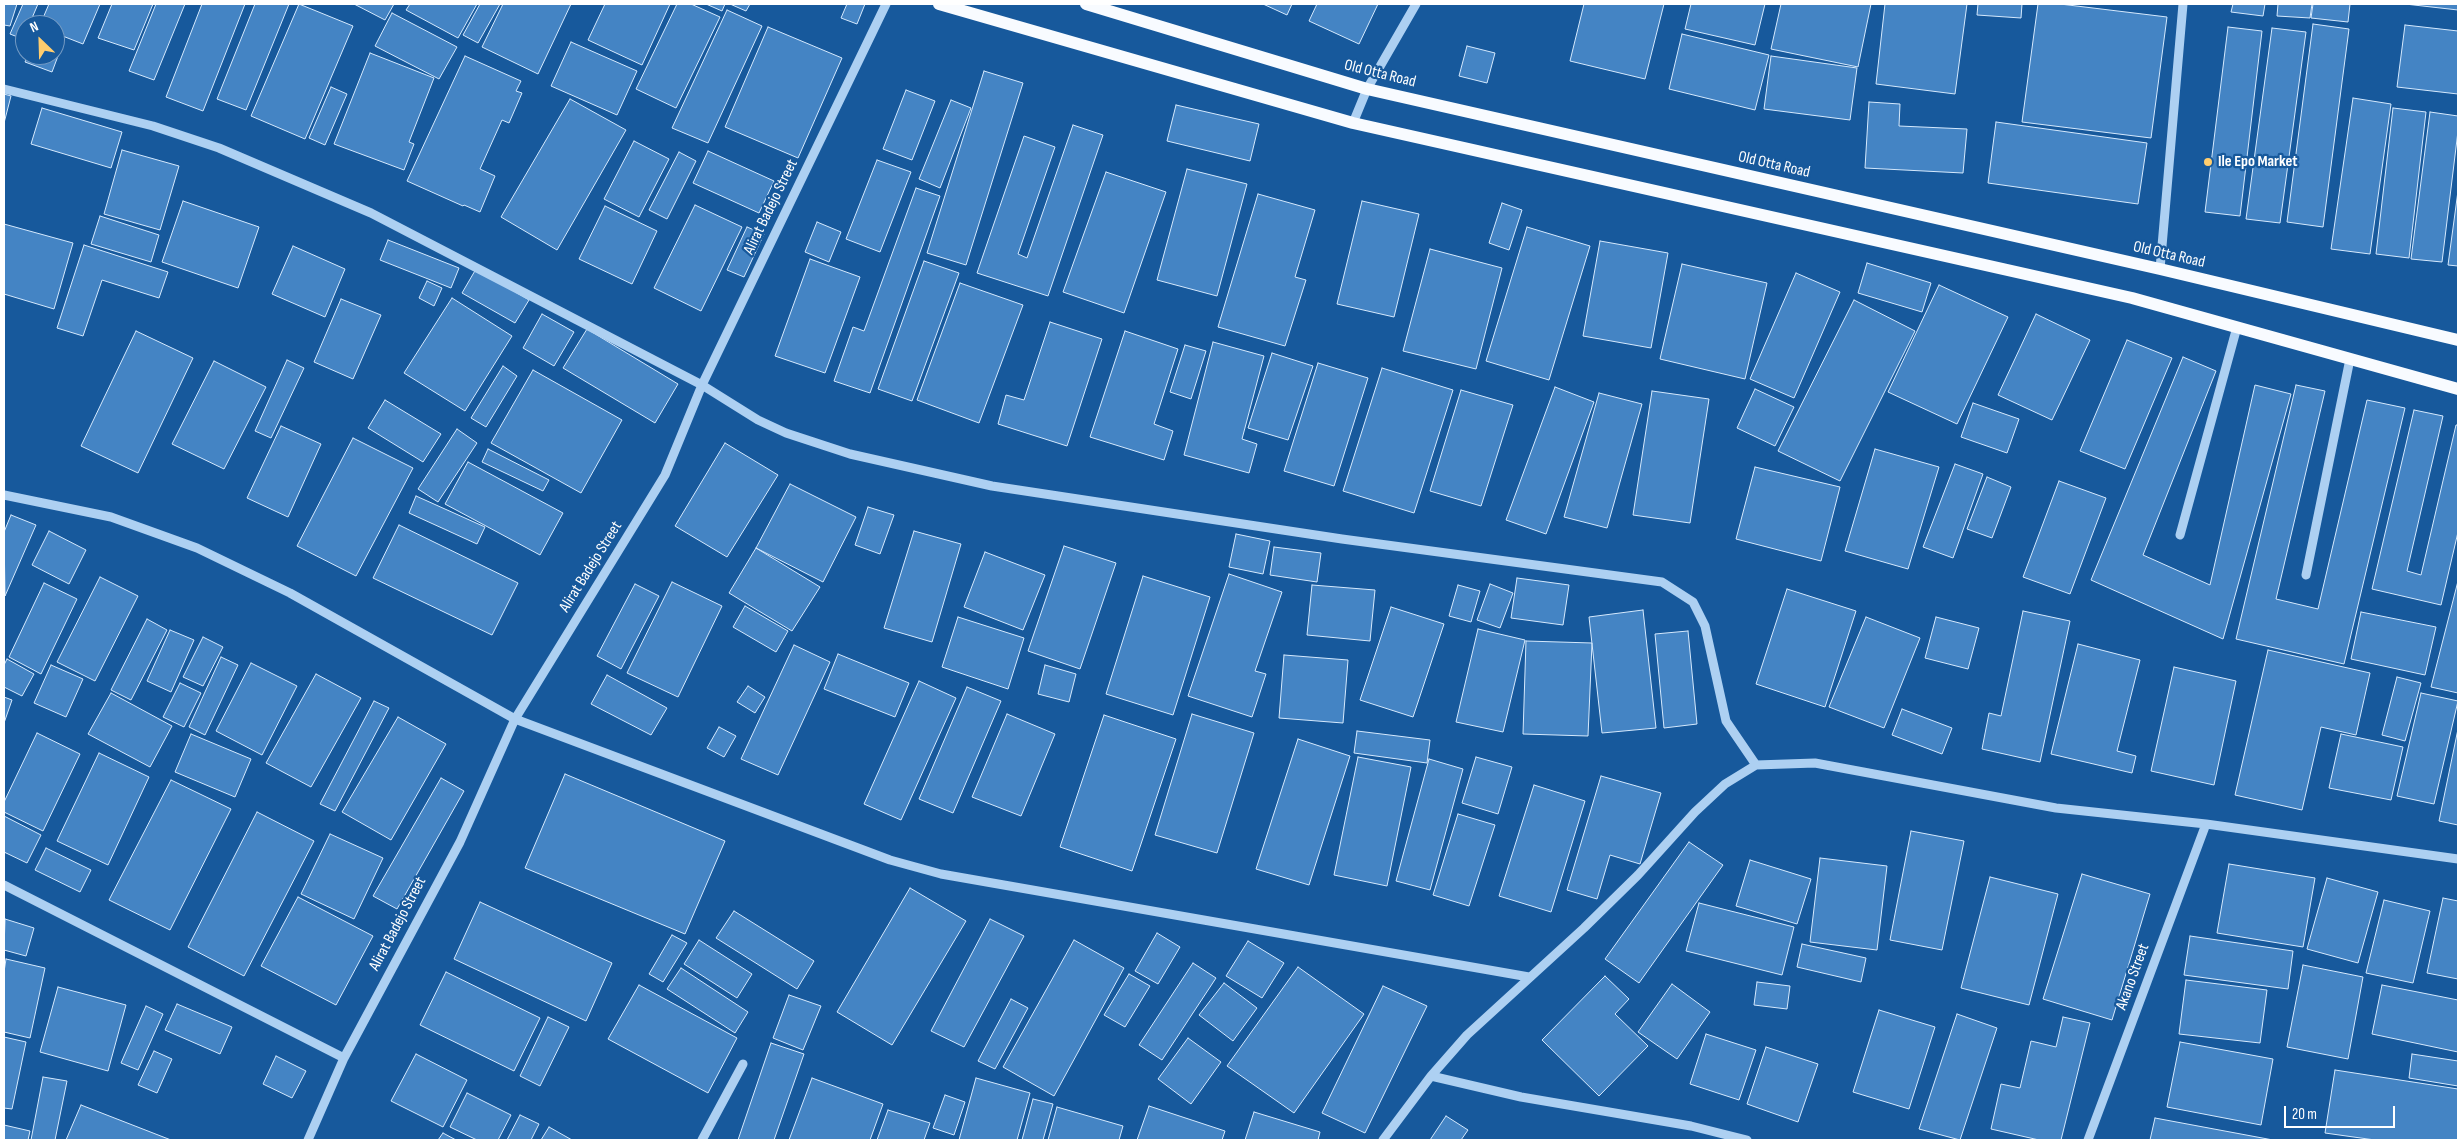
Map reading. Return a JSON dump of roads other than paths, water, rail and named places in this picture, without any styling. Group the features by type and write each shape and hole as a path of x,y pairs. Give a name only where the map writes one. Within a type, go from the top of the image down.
{"main road":[{"path":"939,4 1353,123 2132,298 2458,389"},
{"name":"Old Otta Road","path":"1086,4 1367,89 2160,269 2458,340"}],"street":[{"name":"Alirat Badejo Street","path":"308,1140 344,1058 460,842 515,719 665,475 702,385 886,4"},
{"path":"1353,123 1367,89 1416,4"},
{"path":"2160,269 2183,4"},
{"path":"4,89 153,126 219,148 371,213 702,385 750,415 786,434 850,454 992,486 1342,539 1662,582 1693,602 1705,626 1726,721 1756,765"},
{"path":"2180,535 2237,327"},
{"path":"2306,575 2350,358"},
{"path":"4,495 111,516 197,548 290,593 515,719 890,860 941,874 1529,977"},
{"path":"1383,1140 1431,1076 1467,1035 1584,928 1631,882 1695,812 1726,784 1756,765 1815,763 2056,808 2206,824 2458,859"},
{"name":"Akano Street","path":"2088,1140 2206,824"},
{"path":"4,885 344,1058"},
{"path":"702,1140 743,1064"},
{"path":"1431,1076 1521,1096 1691,1126 1747,1140"}],"place":[{"name":"Ile Epo Market","path":"2208,162"}]}
